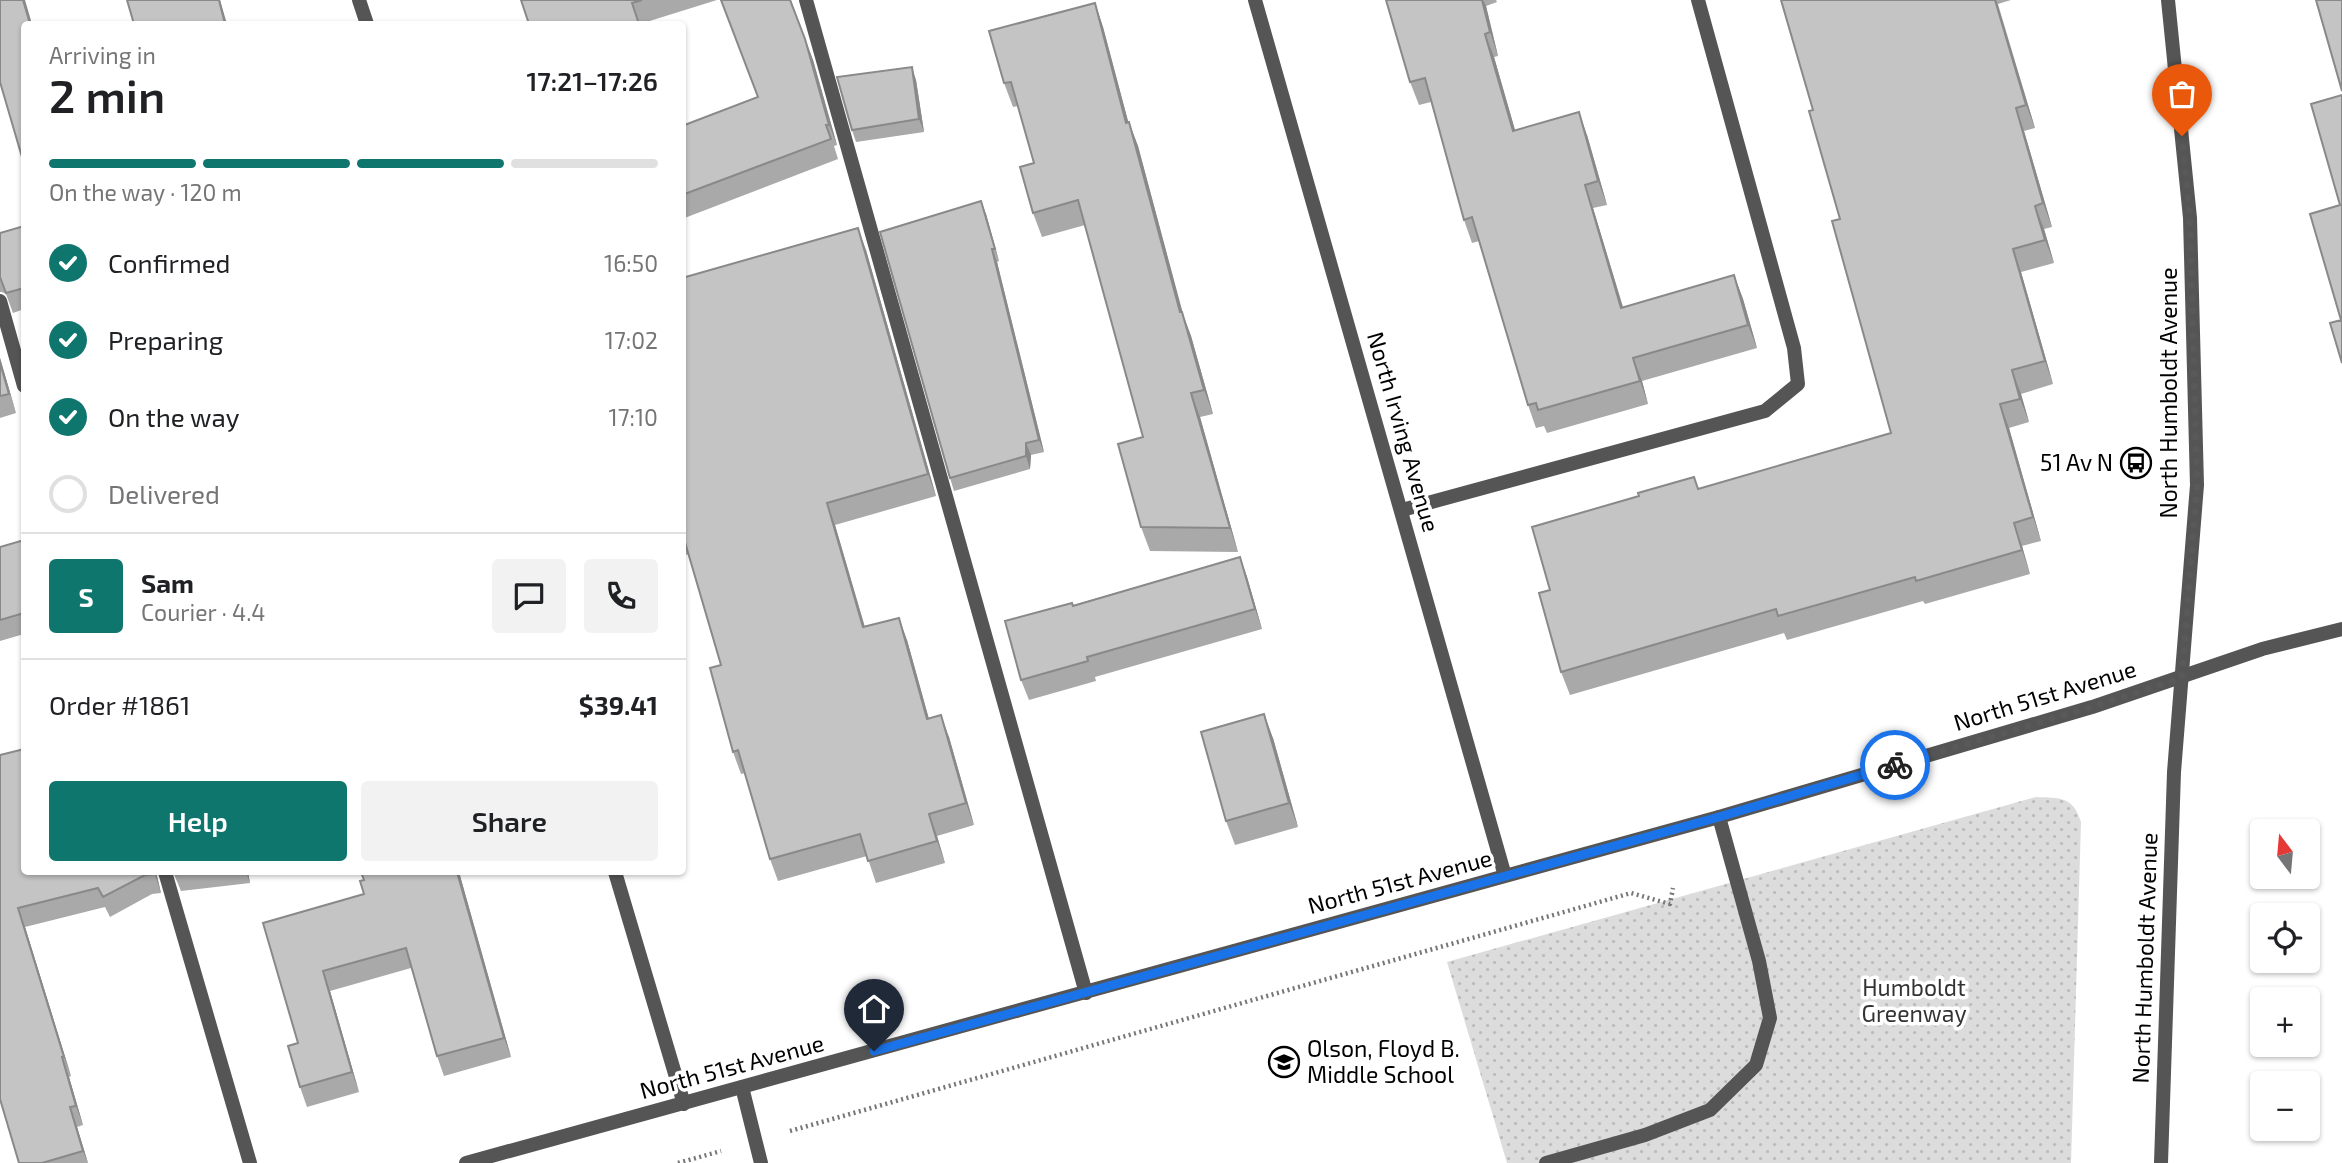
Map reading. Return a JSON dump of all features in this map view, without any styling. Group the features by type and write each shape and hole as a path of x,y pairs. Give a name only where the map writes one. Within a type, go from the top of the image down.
{"street":[{"path":"359,0 365,21"},
{"path":"806,0 1086,993"},
{"name":"North Irving Avenue","path":"1255,0 1505,876"},
{"path":"1402,510 1765,411 1798,384 1794,348 1698,0"},
{"name":"North Humboldt Avenue","path":"2161,1163 2174,772 2197,485 2190,218 2168,0"},
{"path":"0,301 21,375"},
{"name":"North 51st Avenue","path":"466,1163 1719,817 2092,707 2262,649 2342,629"},
{"path":"1546,1163 1645,1135 1710,1110 1756,1065 1770,1018 1759,961 1719,817"},
{"path":"166,875 250,1163"},
{"path":"616,875 684,1104"},
{"path":"742,1087 761,1163"}],"path":[{"path":"678,1163 1631,893 1670,904 1673,888"}],"green space":[{"name":"Humboldt Greenway","path":"2036,797 2059,798 2070,803 2081,822 2071,1163 1507,1163 1447,962"}],"building":[{"path":"0,0 23,0 29,21 21,21 21,154 0,82"},
{"path":"127,0 219,0 224,21 133,21"},
{"path":"521,0 642,0 632,3 638,21 528,21"},
{"path":"721,0 790,0 805,39 831,139 686,193 686,124 758,97"},
{"path":"1386,0 1482,0 1490,32 1485,34 1513,131 1579,112 1598,181 1585,185 1621,308 1734,275 1748,325 1633,358 1640,381 1538,410 1536,403 1528,405 1472,217 1464,220 1425,78 1410,82"},
{"path":"1781,0 1995,0 2026,105 2016,108 2043,203 2035,206 2045,240 2013,249 2045,361 2012,370 2020,399 2000,404 2033,517 2014,523 2022,550 1916,581 1915,577 1778,616 1776,609 1561,672 1539,593 1550,590 1532,527 1694,477 1698,489 1891,433 1832,221 1840,219 1809,111 1813,110"},
{"path":"2316,0 2342,0 2342,91"},
{"path":"1095,3 1126,123 1129,122 1204,390 1191,393 1230,528 1141,527 1118,444 1143,437 1078,200 1033,213 1020,167 1034,163 1011,82 1004,83 989,31"},
{"path":"912,67 919,119 852,130 837,77"},
{"path":"2342,95 2342,363 2330,323 2341,320 2310,214 2340,205 2311,104"},
{"path":"981,201 995,249 992,249 1039,440 1026,443 1026,456 950,478 880,232"},
{"path":"21,227 21,289 6,293 0,277 0,233"},
{"path":"858,228 928,474 827,503 863,627 899,618 927,719 941,715 966,803 929,814 937,841 868,861 860,834 770,859 738,750 733,752 710,668 721,665 686,546 686,277"},
{"path":"0,363 9,394 0,396"},
{"path":"21,541 21,614 0,620 0,547"},
{"path":"1240,557 1255,609 1087,657 1088,661 1021,680 1005,621 1072,603 1073,606"},
{"path":"1264,714 1289,803 1226,821 1201,732"},
{"path":"21,750 21,875 145,875 103,897 98,888 18,908 64,1057 76,1106 70,1107 83,1151 42,1163 19,1163 0,1099 0,755"},
{"path":"362,875 458,875 504,1038 437,1056 406,948 323,971 352,1072 300,1087 288,1046 298,1043 263,923 364,894 360,881 364,880"}],"way so far":[{"path":"1895,765 2182,678 2197,485 2190,218 2182,136"}],"place":[{"name":"51 Av N","path":"2136,463"},
{"name":"Olson, Floyd B. Middle School","path":"1284,1062"}],"route":[{"path":"874,1051 1719,817 1895,765"}]}
